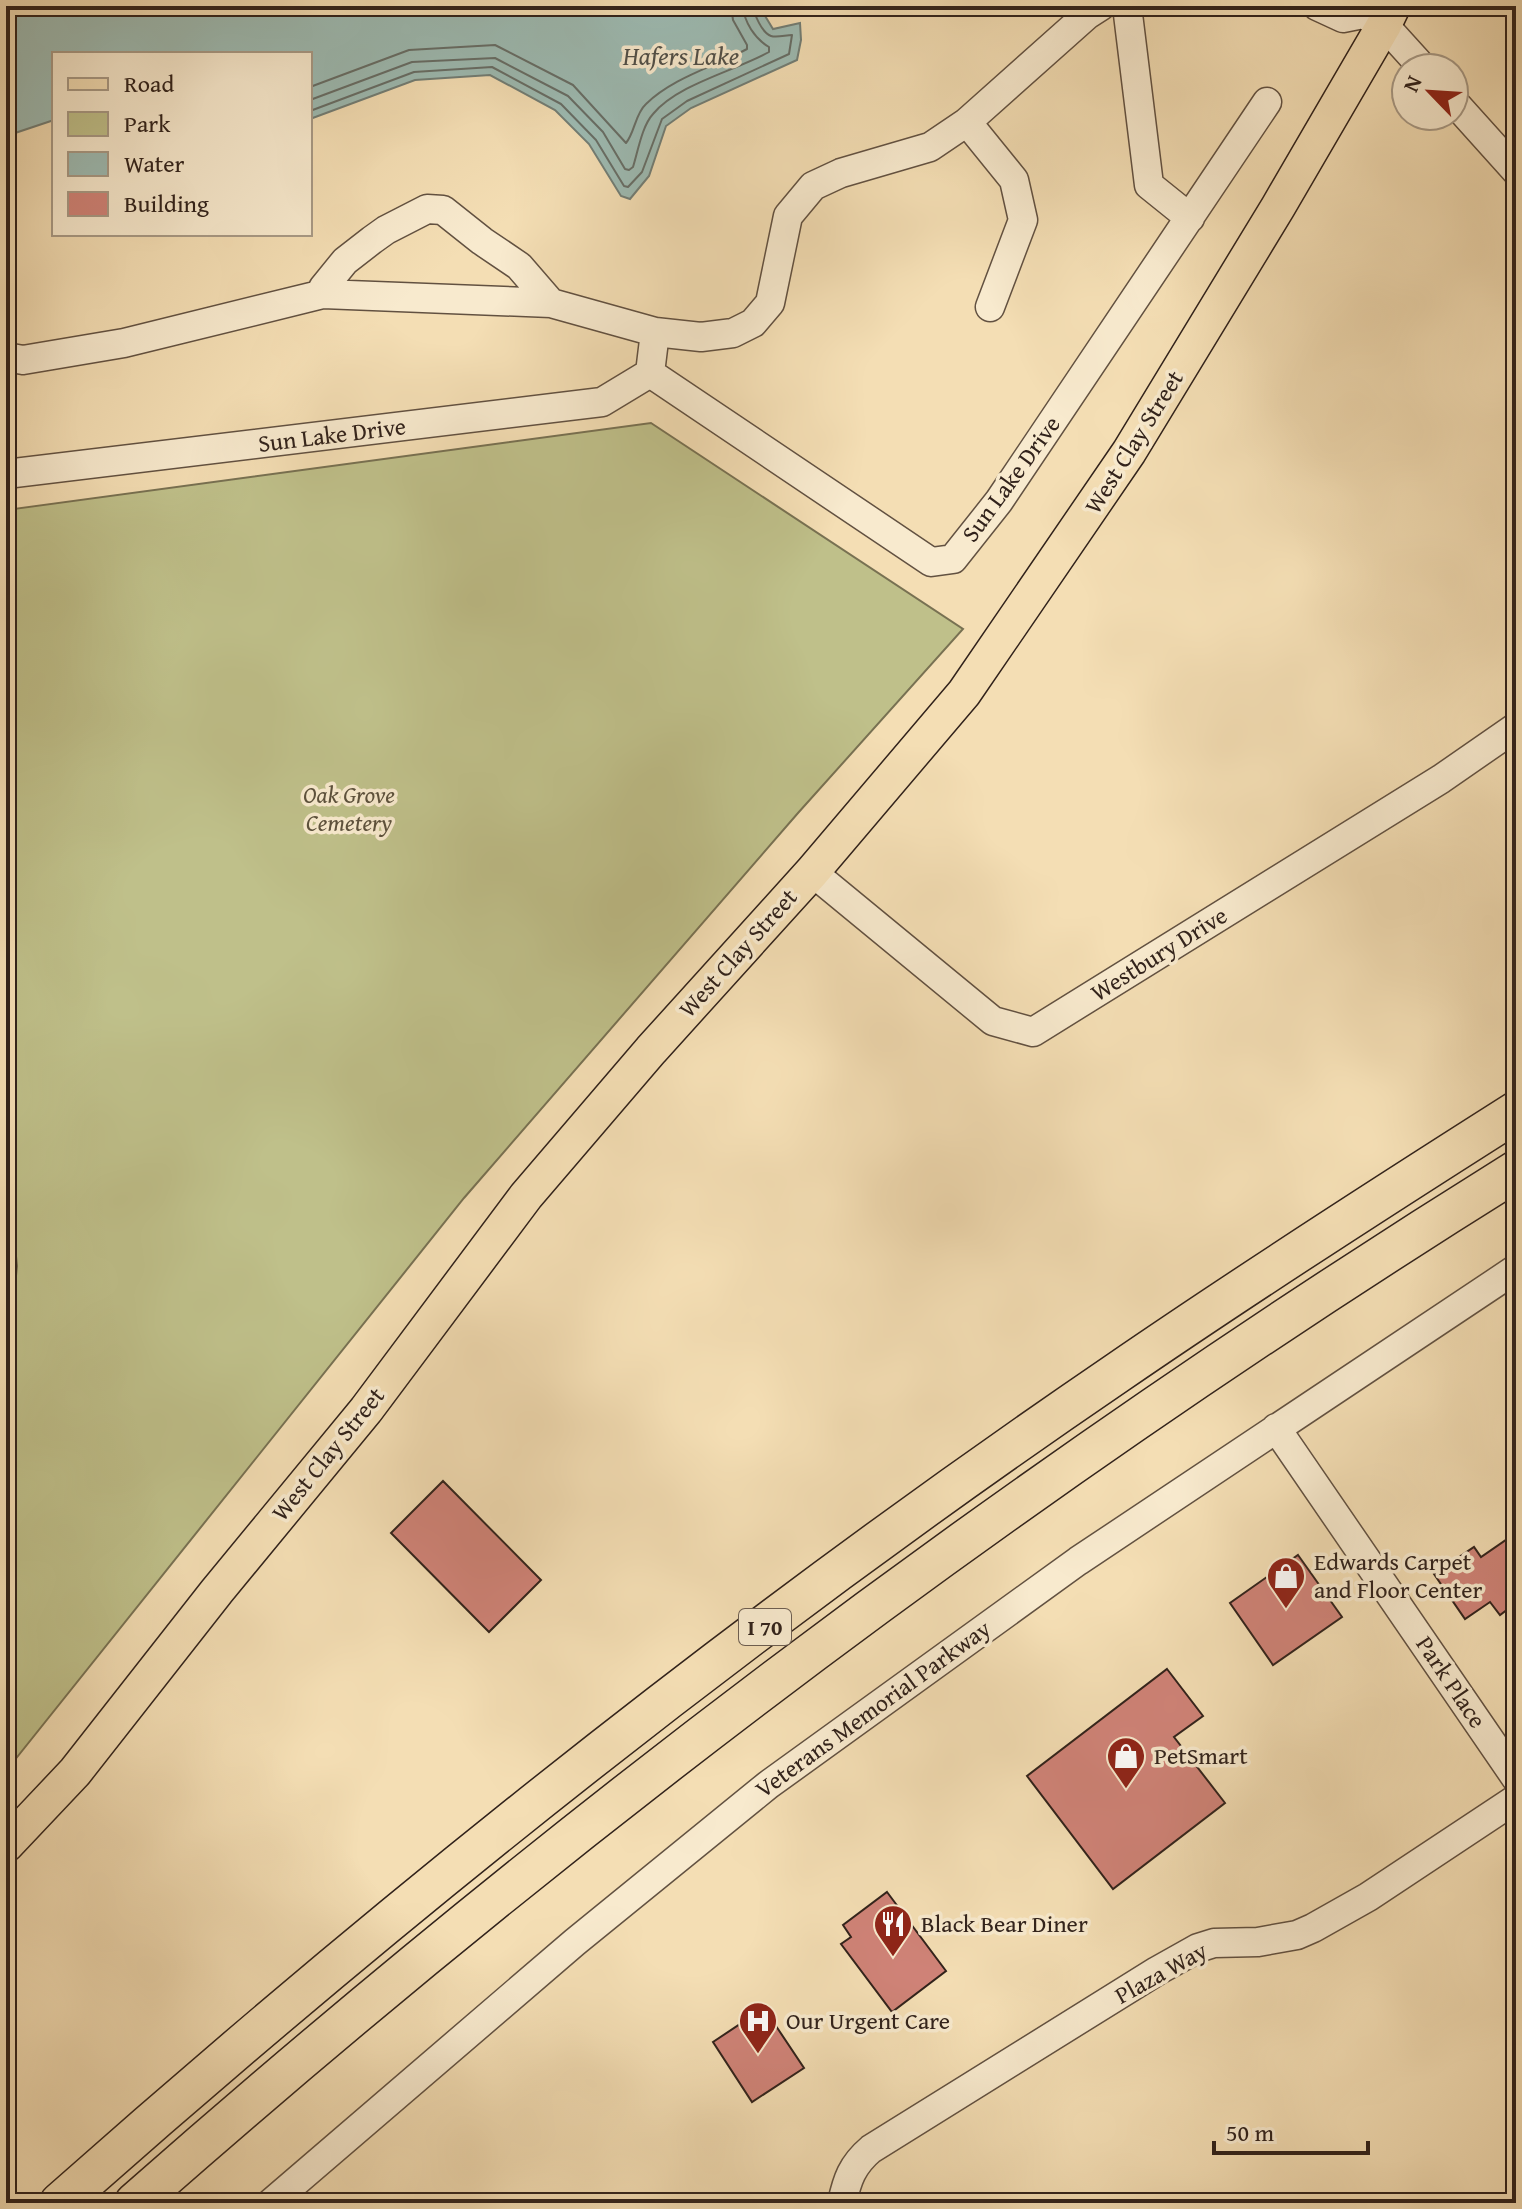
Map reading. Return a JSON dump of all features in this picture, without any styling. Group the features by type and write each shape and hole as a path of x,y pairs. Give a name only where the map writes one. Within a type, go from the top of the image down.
{"highway":[{"name":"I 70","path":"60,2203 237,2048 450,1871 779,1617 1115,1374 1516,1112"},
{"name":"I 70","path":"135,2203 484,1907 803,1660 1148,1412 1516,1171"}],"main road":[{"name":"West Clay Street","path":"7,1843 75,1772 217,1591 366,1410 526,1196 651,1050 812,872 964,693 1129,452 1220,302 1375,13"}],"street":[{"path":"6,357 23,360 124,343 323,294 551,303 655,332 701,337 733,333 753,323 770,303 788,216 813,186 841,173 930,147 967,122 1101,6"},
{"path":"1127,6 1149,185 1190,218"},
{"path":"1317,6 1343,18 1375,13 1409,52"},
{"name":"Sun Lake Drive","path":"6,474 602,402 650,373 931,562 953,559 999,501 1267,102"},
{"path":"1470,120 1516,171"},
{"path":"967,122 1014,180 1023,220 990,307"},
{"path":"323,294 323,288 345,261 386,230 427,209 443,210 519,266 551,303"},
{"path":"650,373 655,332"},
{"name":"Westbury Drive","path":"812,872 993,1021 1033,1032 1441,779 1516,727"},
{"name":"Veterans Memorial Parkway","path":"271,2203 575,1942 768,1785 1078,1561 1516,1269"},
{"name":"Park Place","path":"1276,1428 1516,1778"},
{"name":"Plaza Way","path":"842,2203 851,2171 857,2160 871,2149 1157,1971 1198,1948 1214,1943 1258,1942 1297,1935 1313,1928 1368,1897 1516,1799"}],"green space":[{"name":"Oak Grove Cemetery","path":"651,423 963,629 798,813 464,1198 6,1771 6,1372 17,1266 6,1158 6,510"}],"water":[{"name":"Hafers Lake","path":"6,6 759,6 773,29 800,23 797,60 691,108 666,126 649,176 630,199 621,196 589,144 555,110 490,75 415,80 312,118 312,52 52,52 52,121 6,136"}],"building":[{"path":"443,1481 541,1580 489,1632 391,1533"},
{"path":"1516,1533 1516,1603 1500,1615 1490,1602 1465,1619 1434,1574 1474,1547 1481,1557"},
{"name":"Edwards Carpet and Floor Center","path":"1298,1555 1342,1617 1273,1665 1230,1603"},
{"name":"PetSmart","path":"1167,1669 1203,1716 1174,1737 1225,1803 1113,1889 1027,1776"},
{"name":"Black Bear Diner","path":"887,1892 946,1971 892,2012 841,1944 851,1937 843,1925"},
{"name":"Our Urgent Care","path":"764,2008 804,2068 752,2102 713,2042"}],"place":[{"name":"Edwards Carpet and Floor Center","path":"1286,1610"},
{"name":"PetSmart","path":"1126,1790"},
{"name":"Black Bear Diner","path":"893,1958"},
{"name":"Our Urgent Care","path":"758,2055"}]}
